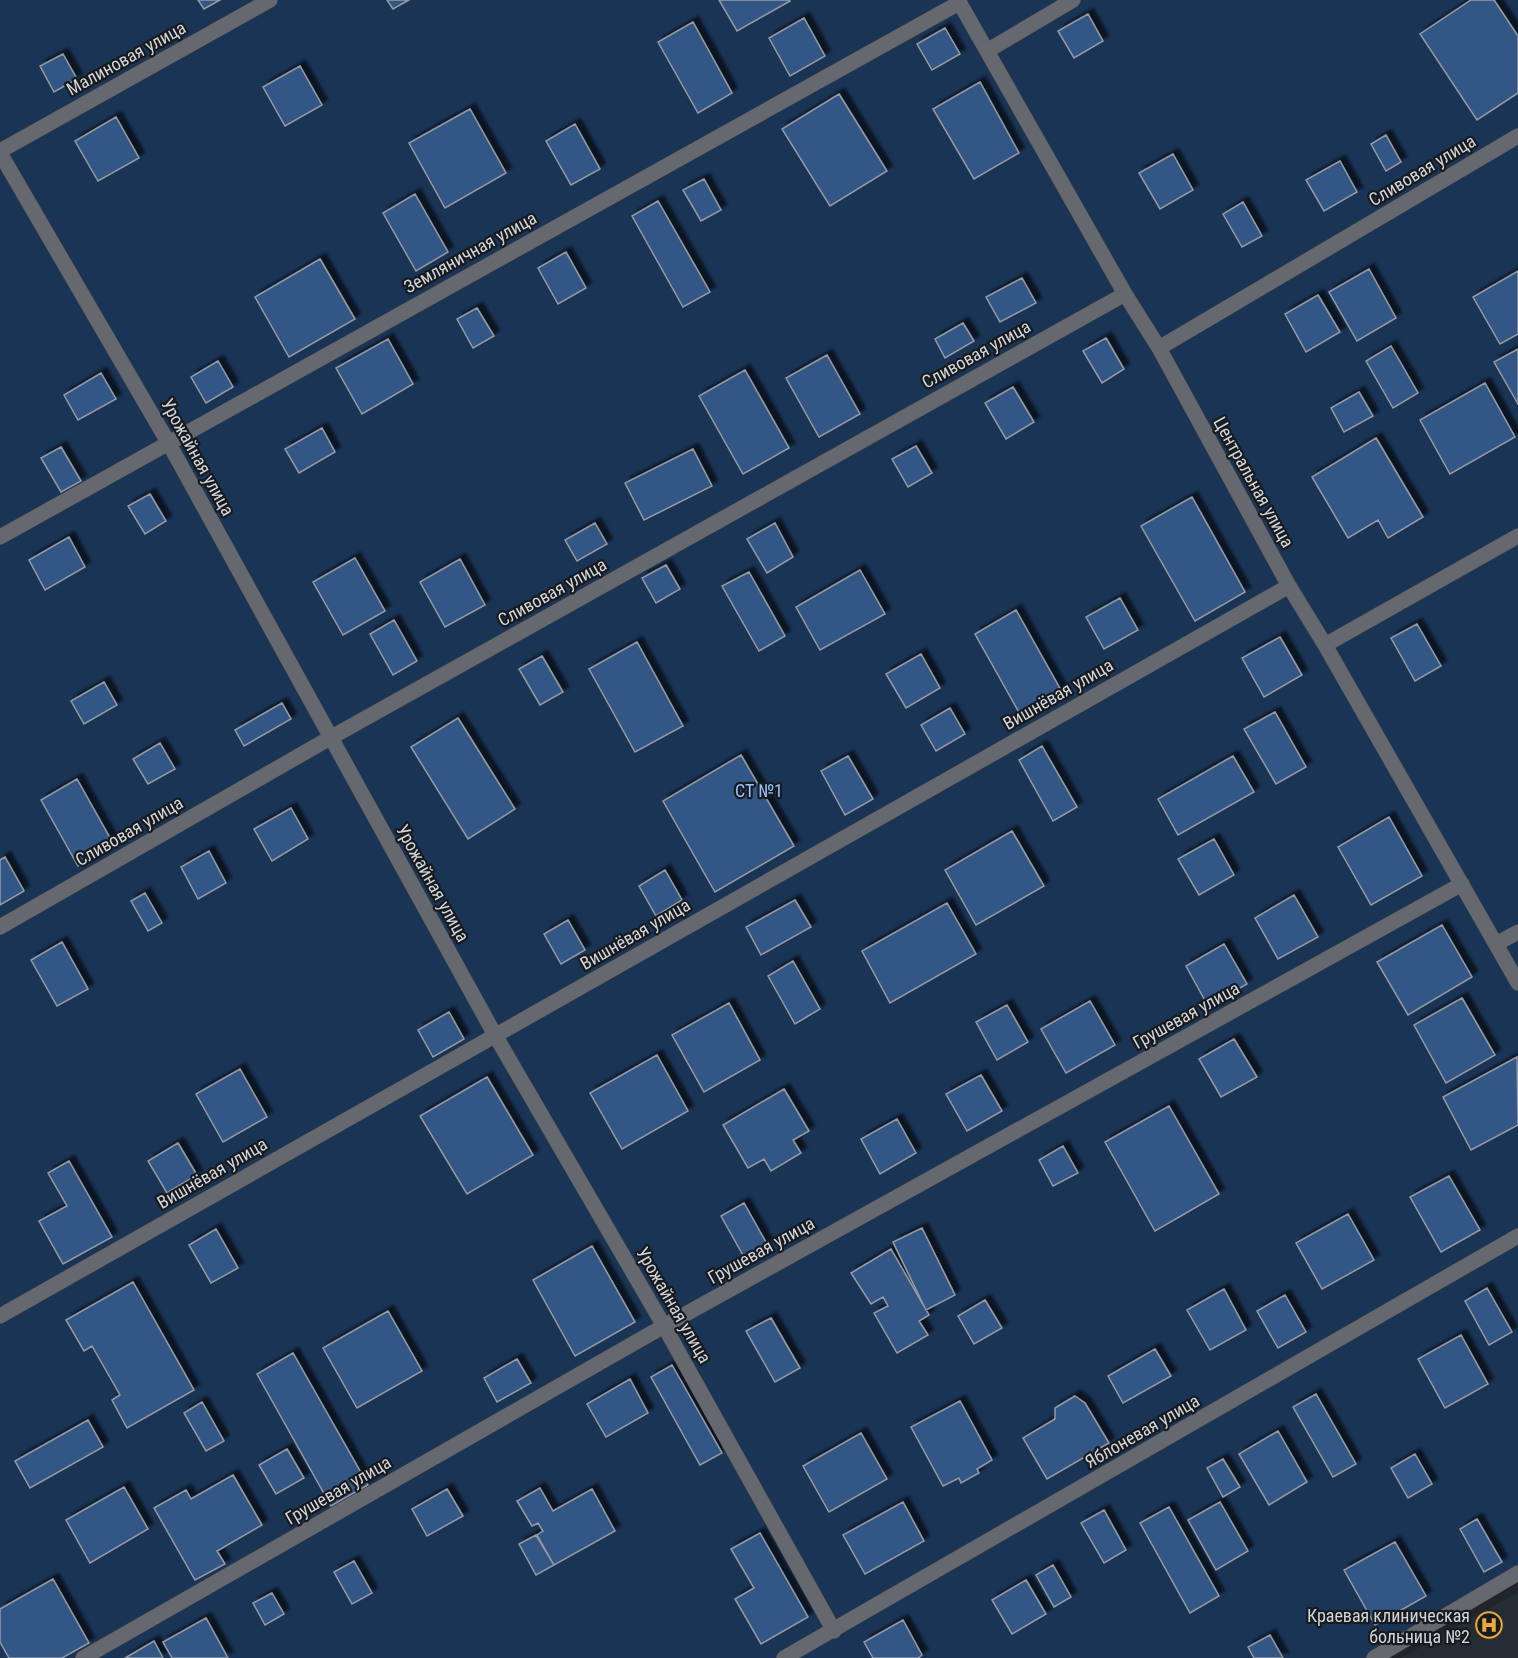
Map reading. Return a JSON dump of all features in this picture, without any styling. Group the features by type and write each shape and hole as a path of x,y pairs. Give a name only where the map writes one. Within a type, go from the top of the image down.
{"street":[{"name":"Малиновая улица","path":"0,152 270,0"},
{"path":"987,51 1073,0"},
{"name":"Центральная улица","path":"958,1 1125,294 1159,348 1289,586 1518,983"},
{"name":"Земляничная улица","path":"0,537 958,1"},
{"name":"Сливовая улица","path":"1159,348 1518,136"},
{"name":"Урожайная улица","path":"0,152 168,442 495,1035 664,1326 834,1630"},
{"name":"Сливовая улица","path":"0,927 330,738 1125,294"},
{"path":"1325,645 1518,536"},
{"name":"Вишнёвая улица","path":"0,1316 1289,586"},
{"name":"Грушевая улица","path":"83,1658 664,1326 1462,884"},
{"path":"1496,944 1518,932"},
{"name":"Яблоневая улица","path":"784,1658 1518,1236"},
{"path":"1374,1658 1518,1573"}],"shaded area":[{"name":"Краевая клиническая больница №2","path":"1518,1592 1518,1658 1401,1658"}],"green space":[{"name":"СТ №1","path":"0,0 1518,0 1518,1581 1383,1658 0,1658"}],"building":[{"path":"198,0 220,0 204,9"},
{"path":"387,0 409,0 393,9"},
{"path":"719,0 789,0 790,1 737,31"},
{"path":"1471,0 1494,0 1518,36 1518,93 1477,120 1420,34"},
{"path":"1088,14 1103,41 1074,58 1058,31"},
{"path":"804,18 825,56 790,76 769,38"},
{"path":"693,22 732,93 698,113 658,42"},
{"path":"945,28 960,54 932,70 917,44"},
{"path":"63,54 77,79 54,92 40,66"},
{"path":"300,66 322,105 285,126 263,87"},
{"path":"980,82 1019,153 974,179 933,109"},
{"path":"839,94 887,171 830,206 782,129"},
{"path":"470,109 506,173 445,208 409,143"},
{"path":"116,117 139,158 98,181 75,141"},
{"path":"575,124 600,169 571,185 546,141"},
{"path":"1386,135 1401,162 1386,171 1371,144"},
{"path":"1173,154 1193,190 1160,209 1139,173"},
{"path":"1340,161 1357,192 1324,211 1306,180"},
{"path":"704,179 721,210 701,221 683,190"},
{"path":"415,194 448,252 416,271 383,213"},
{"path":"658,201 710,292 683,307 632,216"},
{"path":"1243,202 1262,236 1242,247 1223,214"},
{"path":"566,252 586,288 558,304 538,268"},
{"path":"320,259 355,319 289,357 255,297"},
{"path":"1369,269 1396,318 1357,341 1329,292"},
{"path":"1518,271 1518,334 1500,344 1473,297"},
{"path":"1022,278 1036,303 1000,322 986,297"},
{"path":"1318,295 1340,332 1306,352 1285,314"},
{"path":"477,308 494,336 473,348 457,319"},
{"path":"963,323 974,341 945,358 935,339"},
{"path":"1106,338 1124,369 1102,383 1083,351"},
{"path":"388,339 413,384 362,414 336,368"},
{"path":"1391,346 1418,393 1393,408 1366,361"},
{"path":"1518,349 1518,404 1494,362"},
{"path":"827,355 860,414 819,437 786,378"},
{"path":"218,361 233,387 206,403 191,377"},
{"path":"745,370 789,448 743,474 699,396"},
{"path":"101,373 116,399 78,420 64,395"},
{"path":"1485,383 1515,437 1450,474 1420,420"},
{"path":"1013,387 1034,422 1006,439 985,403"},
{"path":"1359,392 1373,416 1344,432 1331,408"},
{"path":"322,428 335,452 299,473 285,449"},
{"path":"1376,438 1423,517 1388,538 1378,520 1348,538 1312,477"},
{"path":"916,446 932,473 908,487 892,459"},
{"path":"61,447 81,481 61,492 41,458"},
{"path":"693,449 712,486 644,520 625,483"},
{"path":"150,494 166,521 145,534 128,506"},
{"path":"1192,497 1245,592 1195,621 1141,526"},
{"path":"595,523 607,544 577,561 565,540"},
{"path":"775,523 793,557 767,573 747,539"},
{"path":"69,537 85,567 45,590 29,560"},
{"path":"355,558 385,611 343,635 313,582"},
{"path":"460,559 485,605 445,627 420,582"},
{"path":"666,565 680,589 656,603 642,578"},
{"path":"860,570 885,614 820,650 796,607"},
{"path":"749,572 785,636 759,651 722,586"},
{"path":"1120,598 1138,630 1104,649 1086,617"},
{"path":"1016,610 1062,692 1021,716 975,634"},
{"path":"394,620 417,661 393,675 370,634"},
{"path":"1417,624 1441,666 1415,681 1391,638"},
{"path":"1280,637 1302,675 1264,697 1242,658"},
{"path":"637,642 683,726 635,752 589,669"},
{"path":"921,654 940,688 906,708 886,674"},
{"path":"542,656 563,692 540,705 519,669"},
{"path":"104,682 117,705 84,724 71,701"},
{"path":"282,703 291,719 244,746 235,730"},
{"path":"950,708 965,734 936,751 921,725"},
{"path":"1275,712 1306,767 1276,784 1244,729"},
{"path":"458,718 515,809 468,839 411,747"},
{"path":"160,743 175,769 148,784 133,759"},
{"path":"1042,746 1077,807 1053,821 1019,760"},
{"path":"741,755 794,846 715,892 663,801"},
{"path":"848,756 873,799 845,815 821,771"},
{"path":"1233,756 1254,792 1178,835 1158,799"},
{"path":"77,779 114,845 78,866 41,800"},
{"path":"291,808 308,839 272,861 254,829"},
{"path":"1389,817 1422,876 1371,905 1338,847"},
{"path":"1012,831 1044,886 976,925 945,870"},
{"path":"1214,839 1234,875 1199,895 1178,859"},
{"path":"209,851 226,883 198,899 181,867"},
{"path":"5,857 24,891 0,905 0,860"},
{"path":"665,870 682,900 656,916 639,886"},
{"path":"145,893 162,923 148,931 131,901"},
{"path":"1294,895 1318,937 1278,959 1255,918"},
{"path":"795,900 811,927 761,955 746,927"},
{"path":"947,903 976,954 890,1003 862,951"},
{"path":"568,920 585,950 561,964 544,934"},
{"path":"1442,925 1472,977 1408,1015 1377,962"},
{"path":"62,942 88,989 57,1006 31,960"},
{"path":"1224,944 1247,984 1208,1006 1186,966"},
{"path":"793,961 820,1009 795,1024 768,976"},
{"path":"1462,998 1495,1055 1446,1083 1414,1025"},
{"path":"1090,1001 1115,1045 1066,1073 1041,1029"},
{"path":"729,1003 760,1060 704,1092 672,1035"},
{"path":"1007,1005 1028,1042 997,1060 976,1022"},
{"path":"449,1012 464,1039 433,1057 418,1030"},
{"path":"1234,1039 1257,1077 1221,1097 1199,1059"},
{"path":"657,1055 688,1111 622,1149 590,1093"},
{"path":"1517,1057 1518,1125 1471,1150 1443,1097"},
{"path":"240,1069 267,1117 223,1142 196,1094"},
{"path":"981,1075 1002,1111 967,1131 946,1094"},
{"path":"487,1077 533,1155 467,1194 420,1116"},
{"path":"784,1089 809,1131 793,1140 801,1153 771,1171 764,1159 748,1168 723,1125"},
{"path":"1169,1106 1219,1194 1155,1231 1105,1142"},
{"path":"897,1119 916,1153 880,1174 861,1139"},
{"path":"178,1143 197,1175 167,1193 148,1161"},
{"path":"1063,1146 1078,1173 1053,1186 1039,1160"},
{"path":"69,1161 112,1237 63,1264 39,1221 67,1206 48,1173"},
{"path":"1449,1176 1480,1230 1441,1252 1410,1197"},
{"path":"744,1203 767,1244 744,1257 721,1216"},
{"path":"1348,1214 1374,1260 1322,1289 1296,1243"},
{"path":"922,1228 955,1295 926,1310 893,1242"},
{"path":"216,1229 238,1268 211,1283 189,1245"},
{"path":"592,1246 635,1322 575,1356 533,1280"},
{"path":"891,1249 929,1315 919,1321 928,1335 897,1353 874,1313 888,1306 883,1297 871,1304 851,1273"},
{"path":"133,1282 194,1390 127,1428 112,1400 120,1395 92,1346 84,1351 66,1320"},
{"path":"1487,1288 1512,1332 1489,1345 1465,1301"},
{"path":"1224,1289 1246,1330 1210,1350 1187,1310"},
{"path":"1285,1295 1306,1332 1278,1348 1257,1311"},
{"path":"985,1300 1002,1328 974,1344 958,1316"},
{"path":"388,1311 422,1371 357,1408 323,1348"},
{"path":"771,1318 800,1368 775,1382 746,1331"},
{"path":"1461,1335 1488,1384 1445,1408 1418,1359"},
{"path":"1155,1349 1171,1376 1123,1403 1108,1376"},
{"path":"293,1353 368,1485 331,1506 257,1374"},
{"path":"517,1359 531,1383 497,1402 484,1378"},
{"path":"672,1365 722,1453 700,1465 651,1377"},
{"path":"630,1379 648,1413 606,1437 587,1404"},
{"path":"1316,1394 1356,1464 1333,1477 1293,1407"},
{"path":"1075,1396 1085,1403 1109,1443 1047,1479 1023,1438 1055,1419 1055,1408"},
{"path":"960,1401 992,1460 977,1469 979,1473 961,1483 959,1478 943,1486 911,1427"},
{"path":"202,1402 224,1441 206,1451 184,1413"},
{"path":"88,1420 103,1447 30,1488 15,1461"},
{"path":"1278,1431 1307,1482 1269,1505 1239,1454"},
{"path":"861,1433 887,1479 829,1512 803,1466"},
{"path":"287,1449 304,1478 276,1494 259,1465"},
{"path":"1415,1454 1432,1484 1408,1498 1391,1468"},
{"path":"1223,1459 1240,1487 1223,1497 1207,1468"},
{"path":"233,1475 262,1525 217,1551 225,1564 195,1580 154,1508 186,1490 191,1499"},
{"path":"124,1487 148,1529 90,1563 66,1520"},
{"path":"540,1488 553,1511 592,1489 615,1531 554,1565 537,1535 543,1531 538,1523 532,1526 517,1501"},
{"path":"540,1488 553,1511 592,1489 615,1531 554,1565 537,1535 543,1531 538,1523 532,1526 517,1501"},
{"path":"447,1489 463,1516 427,1536 412,1509"},
{"path":"903,1502 924,1541 865,1574 843,1535"},
{"path":"1220,1502 1248,1551 1216,1570 1188,1520"},
{"path":"1169,1507 1219,1596 1190,1613 1140,1523"},
{"path":"1104,1510 1126,1550 1104,1563 1081,1523"},
{"path":"1477,1519 1502,1562 1484,1572 1460,1529"},
{"path":"760,1533 808,1617 761,1644 735,1599 754,1588 731,1549"},
{"path":"536,1535 554,1565 536,1575 519,1544"},
{"path":"1395,1542 1426,1596 1375,1625 1344,1570"},
{"path":"354,1561 372,1593 352,1604 334,1572"},
{"path":"1053,1565 1071,1597 1054,1607 1036,1575"},
{"path":"53,1579 89,1643 62,1658 9,1658 0,1642 0,1609"},
{"path":"1026,1580 1046,1614 1012,1634 992,1600"},
{"path":"272,1593 284,1614 265,1625 253,1603"},
{"path":"206,1618 228,1658 172,1658 163,1642"},
{"path":"903,1620 922,1655 918,1658 873,1658 864,1642"},
{"path":"1270,1635 1283,1658 1254,1658 1248,1647"},
{"path":"154,1641 163,1658 125,1658"}],"place":[{"name":"Краевая клиническая больница №2","path":"1489,1625"}]}
